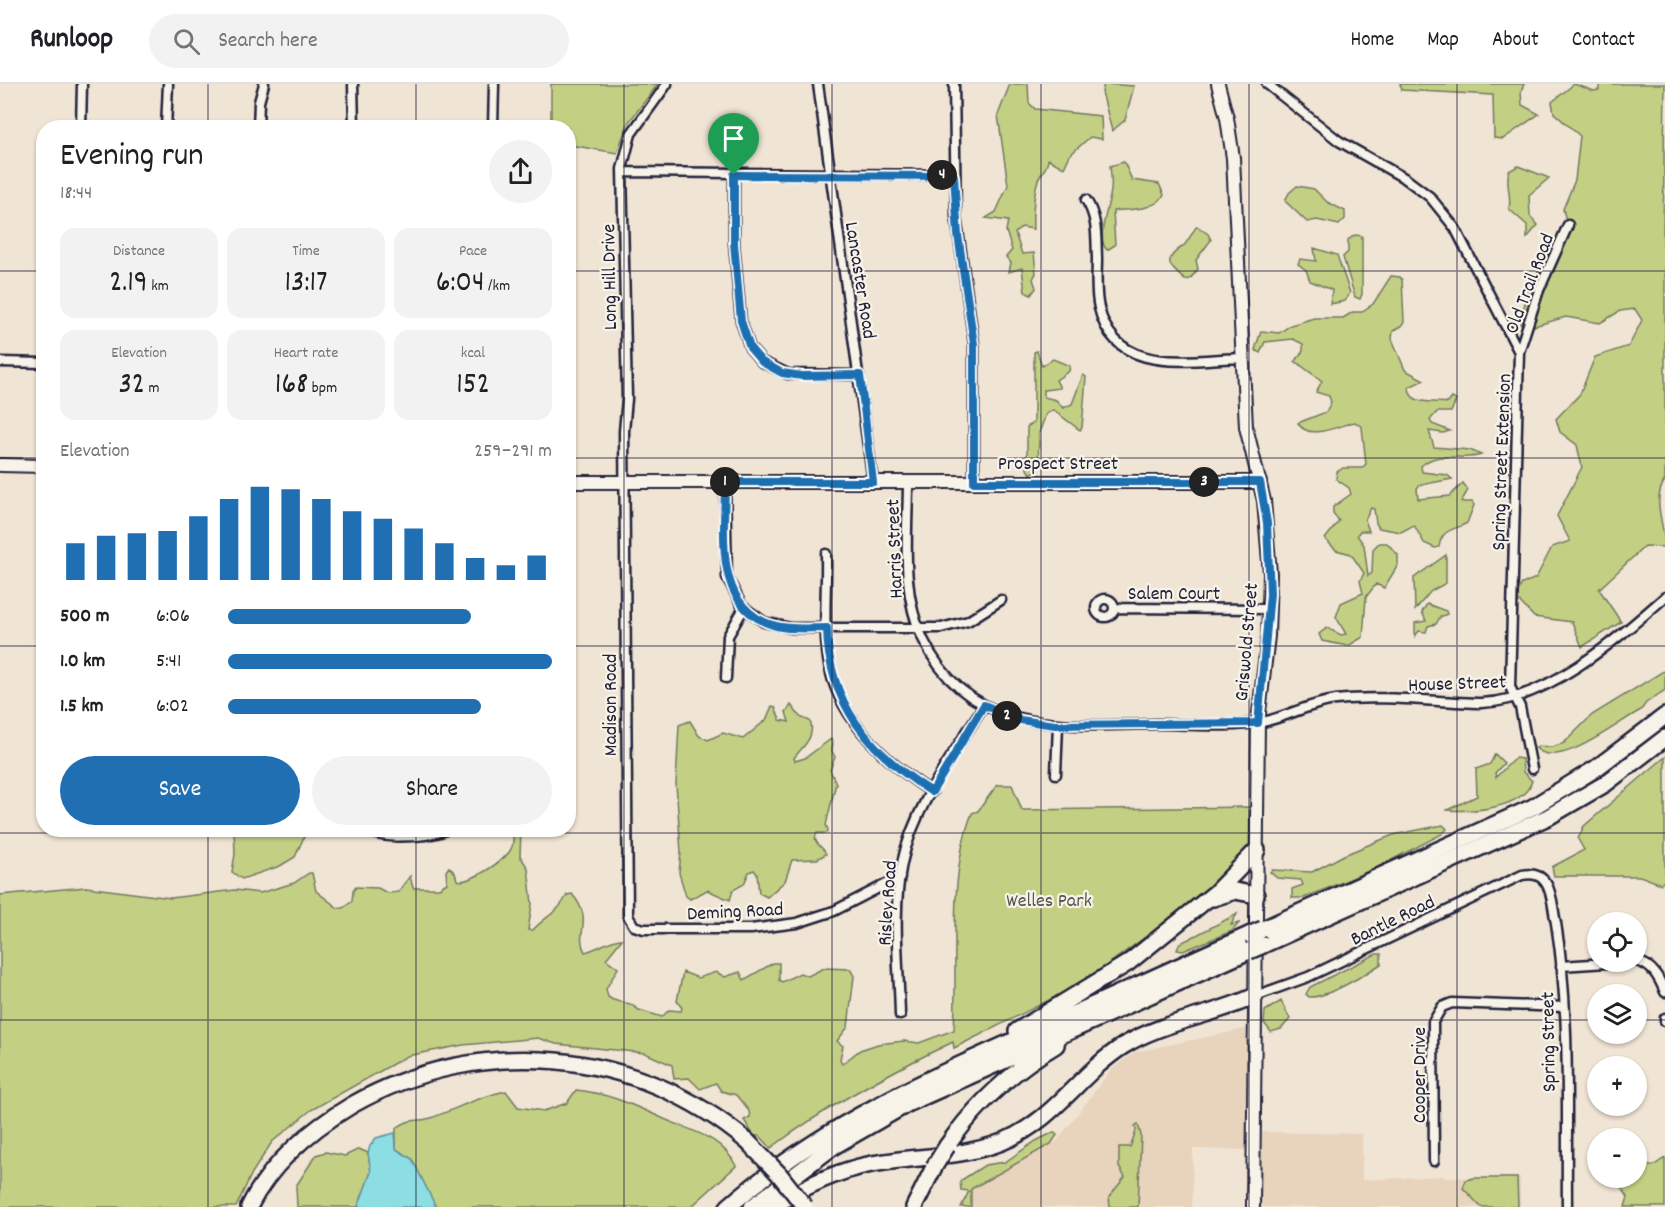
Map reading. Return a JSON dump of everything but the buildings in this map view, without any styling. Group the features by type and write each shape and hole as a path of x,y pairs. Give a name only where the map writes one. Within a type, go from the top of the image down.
{"highway":[{"path":"728,1207 777,1168 859,1114 909,1087 1487,830 1540,804 1589,774 1665,716"},
{"path":"752,1207 834,1146 891,1112 1530,826 1596,789 1665,738"},
{"path":"997,1048 1021,1028 1112,974 1205,902 1257,850"},
{"path":"1205,902 1235,891 1256,895"},
{"path":"772,1207 812,1184 851,1169 975,1149 1011,1138 1047,1117 1124,1046 1146,1034 1255,996"},
{"path":"914,1207 947,1146 973,1113 1012,1075 1105,1015"},
{"path":"249,1207 266,1179 287,1155 315,1130 346,1108 406,1079 482,1061 551,1059 614,1070 652,1083 687,1100 721,1121 779,1174 805,1207"},
{"path":"259,1207 275,1181 297,1158 352,1115 417,1085 487,1069 551,1068 628,1084 686,1110 745,1145 795,1207"}],"main road":[{"name":"Griswold Street","path":"1218,84 1227,118 1233,158 1247,434 1260,482 1267,523 1269,609 1258,723 1253,1207"},
{"path":"0,465 36,466"},
{"name":"Prospect Street","path":"576,482 1260,482"}],"street":[{"path":"81,120 82,84"},
{"path":"166,120 168,84"},
{"path":"259,120 264,84"},
{"path":"353,84 354,120"},
{"path":"493,120 494,84"},
{"name":"Long Hill Drive","path":"624,482 627,399 622,172 624,151 631,134 667,84"},
{"name":"Lancaster Road","path":"818,84 873,482"},
{"path":"954,84 954,176 958,235 973,336 974,482"},
{"name":"Spring Street Extension","path":"1267,84 1340,141 1406,179 1430,197 1455,228 1519,352 1510,681 1520,707 1532,769"},
{"path":"622,172 954,176"},
{"path":"734,175 734,237 741,321 750,348 762,362 782,373 802,376 860,375"},
{"path":"1086,200 1096,224 1099,308 1108,331 1119,344 1132,353 1155,360 1243,358"},
{"name":"Old Trail Road","path":"1519,352 1539,290 1568,225"},
{"path":"0,362 36,363"},
{"name":"Madison Road","path":"624,482 628,912 634,926"},
{"path":"725,482 726,570 732,590 744,608 758,619 777,626 918,628 962,624 1001,600"},
{"name":"Harris Street","path":"908,482 909,585 918,628 927,648 946,674 964,692 984,705 1020,720 1058,725 1258,723"},
{"path":"826,554 830,669 848,711 883,753 932,792"},
{"name":"House Street","path":"1258,723 1334,700 1481,703 1515,698 1555,678 1602,649 1665,597"},
{"path":"726,678 729,636 744,608"},
{"name":"Salem Court","path":"1114,608 1269,609"},
{"name":"Risley Road","path":"900,1014 900,877 909,838 932,792 984,705"},
{"path":"1056,774 1058,725"},
{"name":"Bantle Road","path":"1255,996 1315,975 1522,875 1534,874 1542,879"},
{"name":"Deming Road","path":"634,926 647,929 782,926 834,911 900,877"},
{"name":"Spring Street","path":"1542,879 1551,901 1561,966 1564,1007 1567,1207"},
{"path":"1561,966 1587,964"},
{"path":"1647,964 1654,971 1665,992"},
{"name":"Cooper Drive","path":"1434,1161 1433,1022 1442,1006 1452,1003 1564,1007"}],"shaded area":[{"path":"1249,1028 1248,1150 1193,1149 1192,1207 1138,1207 1141,1135 1134,1127 1133,1144 1128,1148 1121,1171 1125,1177 1109,1202 1110,1207 971,1207 971,1189 1057,1141 1111,1070 1135,1052"},
{"path":"1262,1132 1362,1134 1362,1180 1444,1176 1444,1178 1520,1177 1520,1207 1261,1207"}],"green space":[{"path":"551,84 658,84 628,123 617,153 576,146 576,120 551,120"},
{"path":"1010,84 1028,84 1029,103 1035,109 1101,116 1102,139 1090,137 1070,155 1064,168 1048,159 1037,185 1033,229 1022,227 1015,233 1022,254 1034,253 1036,273 1033,279 1036,288 1031,295 1025,292 1022,268 1009,272 1011,263 1006,257 1012,250 1006,231 1008,221 986,218 996,212 1008,185 998,115"},
{"path":"1104,84 1134,86 1125,120 1112,131 1102,92"},
{"path":"1400,84 1524,84 1521,92 1522,105 1539,114 1503,139 1494,138 1493,95 1402,90"},
{"path":"1574,84 1594,91 1599,90 1599,84 1665,84 1663,245 1665,255 1665,480 1659,496 1659,505 1665,547 1645,546 1599,589 1621,622 1582,647 1572,622 1534,617 1515,597 1522,584 1536,578 1552,547 1570,541 1557,516 1582,467 1577,445 1560,432 1556,419 1580,394 1595,357 1629,346 1642,320 1635,309 1620,311 1600,323 1566,317 1534,326 1520,324 1527,294 1553,241 1569,233 1563,209 1575,180 1580,136 1554,113 1552,102"},
{"path":"1124,162 1132,180 1159,184 1164,195 1148,207 1113,211 1115,245 1107,250 1102,238 1111,190 1110,166"},
{"path":"1518,166 1549,178 1529,195 1530,216 1538,225 1527,238 1527,225 1509,209 1509,171"},
{"path":"1297,186 1314,189 1327,202 1345,211 1345,219 1339,225 1317,220 1307,222 1285,201 1289,193"},
{"path":"1197,226 1208,234 1211,240 1196,260 1198,269 1190,279 1185,280 1172,267 1170,259 1186,243"},
{"path":"1355,235 1362,236 1362,294 1360,299 1355,297 1343,257 1348,252 1348,240"},
{"path":"1314,248 1337,255 1350,293 1345,301 1330,304 1332,290 1310,281 1306,270 1298,264 1300,259 1316,261"},
{"path":"1391,276 1400,277 1402,280 1404,322 1402,326 1393,331 1392,339 1405,370 1424,380 1409,387 1410,393 1413,397 1423,401 1448,403 1452,398 1456,400 1451,412 1437,412 1430,420 1432,424 1450,431 1443,433 1429,431 1434,447 1470,450 1481,455 1435,458 1421,466 1422,472 1447,475 1452,479 1420,485 1417,488 1418,499 1450,496 1463,483 1468,490 1461,502 1472,502 1474,505 1467,523 1445,533 1439,547 1435,548 1424,543 1414,525 1401,532 1379,528 1374,509 1371,508 1365,520 1369,531 1360,531 1357,535 1364,545 1368,576 1372,573 1373,549 1379,543 1387,543 1398,555 1398,565 1384,588 1376,584 1366,597 1363,637 1348,646 1322,641 1319,634 1327,628 1341,635 1346,634 1336,617 1341,603 1363,593 1360,581 1364,573 1351,554 1336,550 1325,539 1339,521 1333,513 1333,507 1351,494 1349,488 1336,479 1337,472 1343,468 1362,468 1366,464 1362,427 1355,422 1325,431 1303,429 1298,423 1326,412 1331,402 1329,396 1316,392 1322,381 1295,361 1303,351 1303,344 1293,339 1265,342 1260,353 1255,350 1261,331 1279,333 1291,325 1314,318 1343,318 1353,312 1361,312 1373,304"},
{"path":"1037,351 1042,366 1053,359 1070,366 1069,371 1056,380 1060,388 1044,390 1044,397 1056,400 1063,408 1072,404 1083,375 1086,377 1082,428 1080,430 1053,410 1046,414 1039,433 1038,470 1030,474 1027,469 1027,427 1034,422 1034,352"},
{"path":"1446,555 1446,583 1431,591 1415,610 1414,578"},
{"path":"1427,604 1446,611 1447,614 1440,617 1436,624 1428,626 1426,632 1419,631 1415,636 1415,623 1426,621 1422,612"},
{"path":"1665,670 1665,690 1646,703 1641,710 1604,733 1558,754 1546,754 1536,748 1538,746 1552,747 1564,743 1592,715"},
{"path":"791,705 800,717 810,721 811,727 810,737 794,758 795,761 805,758 831,739 833,742 832,751 835,757 830,770 836,783 826,825 828,830 827,833 817,833 815,839 826,854 817,859 792,860 785,881 767,897 759,893 757,874 754,870 749,872 744,884 733,890 730,900 707,890 690,899 686,896 679,873 681,852 676,784 679,725 690,721 699,736 708,740 723,733 743,739 766,720 772,706 775,707 780,720 789,722 786,712"},
{"path":"1495,754 1504,763 1495,773 1496,777 1515,758 1522,759 1523,772 1532,781 1527,790 1518,798 1496,807 1447,810 1477,796 1476,769 1490,764"},
{"path":"1665,757 1665,880 1661,884 1640,876 1554,876 1552,867 1584,850 1578,839 1584,826"},
{"name":"Welles Park","path":"997,785 1012,785 1022,810 1254,807 1253,849 1234,872 1081,984 954,1048 953,1042 883,1077 837,1103 771,1148 760,1136 754,1136 744,1120 750,1117 749,1111 736,1095 721,1091 716,1083 700,1089 689,1078 674,1079 672,1065 645,1053 556,1044 538,1038 463,1045 407,1056 311,1110 272,1142 252,1173 236,1207 0,1207 0,895 86,887 171,898 235,890 260,893 294,883 312,873 316,891 338,908 343,908 352,901 356,887 378,888 387,893 398,892 410,876 413,888 439,888 447,883 446,871 449,867 455,873 457,880 469,879 495,865 508,854 513,845 513,837 521,837 520,856 528,868 532,904 528,930 533,930 560,906 567,895 572,894 582,912 582,945 585,952 622,939 606,959 618,968 606,989 608,997 613,1000 662,1017 669,1010 681,1011 682,1008 677,1001 683,972 698,978 716,972 725,977 740,972 744,980 773,963 779,963 779,980 782,982 800,973 808,976 824,968 850,969 854,976 848,1027 837,1041 843,1046 840,1059 842,1064 860,1050 878,1044 904,1041 919,1043 954,1030 956,892 964,838 972,813 978,811"},
{"path":"1443,825 1447,829 1442,834 1376,868 1304,898 1292,898 1292,889 1303,885 1301,880 1277,878 1270,872 1272,870 1312,872 1344,855 1393,835"},
{"path":"234,837 304,837 295,857 280,866 242,879 232,872 235,854"},
{"path":"1237,914 1231,925 1239,923 1232,931 1183,951 1177,950 1179,944"},
{"path":"1376,954 1381,954 1381,964 1356,980 1326,994 1309,997 1306,994 1310,987"},
{"path":"1281,1001 1290,1019 1281,1029 1271,1032 1264,1023 1265,1011"},
{"path":"576,1090 635,1106 707,1137 724,1149 736,1166 691,1207 436,1207 412,1159 396,1149 396,1128 407,1122 431,1118 477,1099 506,1091 518,1107 544,1111 567,1103"},
{"path":"1138,1124 1141,1135 1138,1207 1110,1207 1109,1197 1125,1177 1119,1167 1119,1147 1130,1147 1136,1131 1135,1126"},
{"path":"1054,1132 1057,1135 1051,1144 971,1189 971,1207 961,1207 969,1191 961,1190 960,1181 985,1165 1005,1162"},
{"path":"359,1149 368,1153 371,1172 358,1207 297,1207 296,1186 316,1155 326,1152 345,1156"},
{"path":"1665,1158 1665,1207 1625,1207 1628,1197 1622,1188 1647,1188 1647,1166 1653,1166"},
{"path":"1517,1178 1518,1207 1481,1207 1463,1188 1466,1180"}],"water":[{"path":"395,1133 396,1149 412,1159 436,1207 358,1207 371,1172 368,1153 370,1146 376,1138"}],"route":[{"path":"734,175 954,176 958,235 974,344 974,482 1260,482 1267,523 1270,594 1268,636 1258,723 1067,726 1020,720 984,705 932,792 895,765 883,753 864,733 842,701 830,669 827,628 784,628 764,622 742,606 732,590 726,564 725,482 873,482 860,375 802,376 782,373 762,362 746,342 741,321 734,243 734,175"}]}
